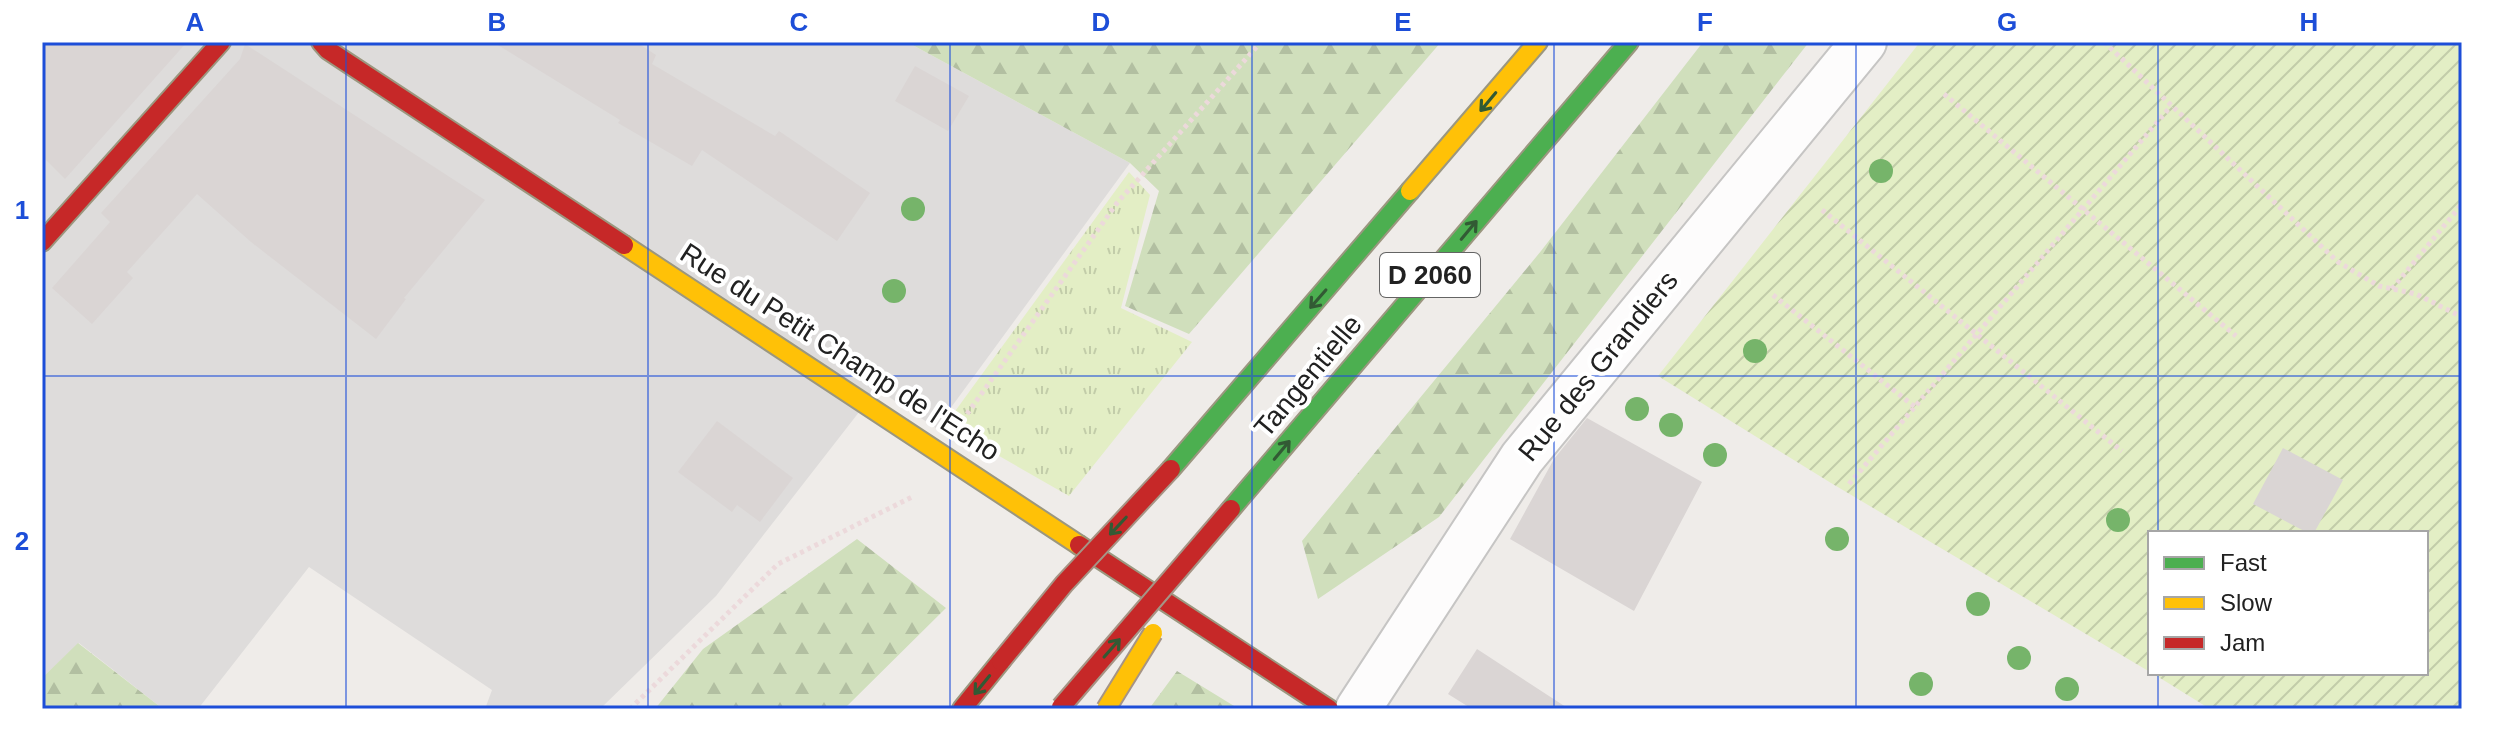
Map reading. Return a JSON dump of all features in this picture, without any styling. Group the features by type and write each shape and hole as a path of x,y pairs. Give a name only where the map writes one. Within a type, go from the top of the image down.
{"main road":[{"path":"42,242 221,42"},
{"name":"Rue du Petit Champ de l'Echo","path":"321,42 1329,709"},
{"name":"Tangentielle","path":"962,709 1064,584 1171,469 1538,42"},
{"name":"Tangentielle","path":"1060,708 1629,42"},
{"path":"1106,709 1231,509"}],"street":[{"name":"Rue des Grandiers","path":"1358,709 1522,458 1864,42"}],"path":[{"path":"630,709 778,564 913,498 940,451 1117,203 1261,42"},
{"path":"2104,42 2338,262 2379,286 2416,294 2462,317"},
{"path":"1944,94 2236,336"},
{"path":"1849,484 2171,106"},
{"path":"2392,289 2462,204"},
{"path":"1822,210 1978,332 2122,451"},
{"path":"1773,295 1915,407"}],"shaded area":[{"path":"42,42 907,42 1130,163 936,428 877,389 716,596 600,709 485,709 492,690 309,567 198,709 163,709 79,643 42,678"}],"green space":[{"path":"907,42 1441,42 1189,334 1125,306 1159,191 1130,163"},
{"path":"1703,42 1809,42 1439,517 1318,599 1302,541 1541,251"},
{"path":"1920,42 2462,42 2462,709 2210,709 2155,675 2428,675 2428,531 2148,531 2148,671 1831,483 1658,376"},
{"path":"1129,172 1150,195 1121,308 1192,342 1069,496 945,425"},
{"path":"857,539 946,608 844,709 655,709 703,649"},
{"path":"78,643 163,709 42,709 42,678"},
{"path":"1177,671 1239,709 1149,709"}],"building":[{"path":"42,42 187,42 65,179 42,156"},
{"path":"493,42 636,42 656,55 652,64 775,136 779,131 870,193 837,241 702,150 692,166 618,123 620,120"},
{"path":"245,44 485,200 404,298 376,339 251,242 197,194 127,272 133,278 92,324 52,288 110,222 101,213 240,59"},
{"path":"915,66 969,96 948,131 895,101"},
{"path":"1587,418 1702,482 1634,611 1510,539 1554,459"},
{"path":"717,421 793,478 760,522 737,505 732,512 678,472"},
{"path":"2283,448 2343,480 2315,531 2304,531 2253,504"},
{"path":"1477,649 1569,709 1472,709 1448,694"}],"traffic: fast":[{"path":"1231,509 1629,42"},
{"path":"1171,469 1410,191"}],"traffic: slow":[{"path":"1410,191 1538,42"},
{"path":"624,245 1079,545"},
{"path":"1106,709 1153,633"}],"traffic: jam":[{"path":"42,242 221,42"},
{"path":"321,42 328,50 624,245"},
{"path":"1001,661 1064,584 1171,469"},
{"path":"1061,707 1231,509"},
{"path":"1079,545 1329,709"},
{"path":"962,709 1001,661"}]}
